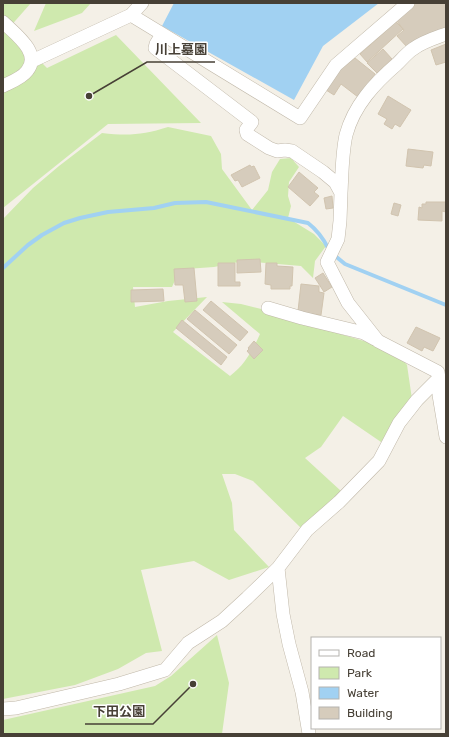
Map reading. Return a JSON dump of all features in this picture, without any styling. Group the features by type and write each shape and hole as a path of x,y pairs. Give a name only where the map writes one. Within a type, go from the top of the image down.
{"street":[{"path":"32,61 131,15 142,3"},
{"path":"131,15 300,118 336,65 408,3"},
{"path":"3,22 30,51 32,56 32,61 27,71 19,78 3,86"},
{"path":"162,34 155,48 252,122 246,130 247,134 269,148 277,151 292,151 335,182 341,193"},
{"path":"378,341 348,303 327,262 338,240 346,135 361,103 381,78 413,49 434,38 446,34"},
{"path":"268,308 364,333 438,372 443,379 440,395 446,437"},
{"path":"3,708 16,708 119,684 165,670 188,643 222,621 278,568 307,530 339,502 379,461 399,423 417,400 443,379"},
{"path":"278,568 283,614 289,644 302,692 309,734"}],"green space":[{"path":"3,3 31,3 8,29 47,68 116,35 201,123 108,124 3,208"},
{"path":"46,3 91,3 82,13 34,31"},
{"path":"168,127 211,136 221,154 222,169 252,210 268,190 272,172 280,159 291,158 299,167 289,182 288,196 291,206 288,218 314,234 326,246 315,261 313,278 301,266 244,261 214,267 186,269 176,278 172,287 133,287 135,307 168,301 207,297 173,332 230,376 248,357 260,334 222,302 241,304 278,313 310,325 384,347 403,360 407,365 412,399 381,442 343,416 321,447 305,458 341,491 301,528 253,481 235,474 222,474 232,503 234,530 269,567 229,580 194,561 141,570 162,651 146,653 118,669 75,685 3,699 3,219 33,188 102,133 135,134 151,132"},
{"path":"217,635 229,683 222,734 3,734 3,720 155,686 171,676"}],"water":[{"path":"174,3 379,3 323,46 294,100 162,26"}],"building":[{"path":"416,3 446,3 446,28 407,47 397,36 404,30 396,20"},
{"path":"396,22 403,29 367,62 360,54"},
{"path":"446,44 446,62 436,65 431,50"},
{"path":"383,49 392,59 377,73 367,63"},
{"path":"355,58 375,74 358,97 341,84 334,95 326,90 340,70"},
{"path":"388,96 411,110 400,127 395,124 392,129 384,124 387,119 378,114"},
{"path":"408,149 433,152 431,166 424,165 423,168 406,166"},
{"path":"250,165 251,167 254,166 260,178 242,187 238,180 235,181 231,175"},
{"path":"299,172 318,188 314,192 319,196 310,206 288,187"},
{"path":"332,196 333,208 326,209 324,198"},
{"path":"426,202 446,202 446,212 442,211 442,221 418,220 419,207 422,208 422,204 426,204"},
{"path":"394,203 401,205 398,216 391,214"},
{"path":"260,259 261,272 237,273 237,260"},
{"path":"218,263 235,263 235,282 240,282 240,286 218,286"},
{"path":"266,263 277,263 277,266 293,267 292,286 290,286 290,289 271,289 271,285 265,284"},
{"path":"194,268 197,301 185,302 183,285 175,285 174,269"},
{"path":"323,273 332,287 324,292 315,278"},
{"path":"301,284 319,286 319,292 324,293 321,315 298,311"},
{"path":"163,289 164,301 131,302 131,290"},
{"path":"211,301 248,332 240,341 203,310"},
{"path":"195,310 237,345 229,354 187,319"},
{"path":"182,320 227,357 221,365 176,328"},
{"path":"416,327 440,338 433,351 424,347 422,351 407,343"},
{"path":"254,341 263,350 254,359 247,351"}],"waterway":[{"path":"3,268 28,245 42,235 64,223 108,212 154,208 175,203 206,202 308,223 320,234 328,248"},
{"path":"334,255 345,264 446,305"}],"place":[{"name":"川上墓園","path":"89,96"},
{"name":"下田公園","path":"193,684"}]}
